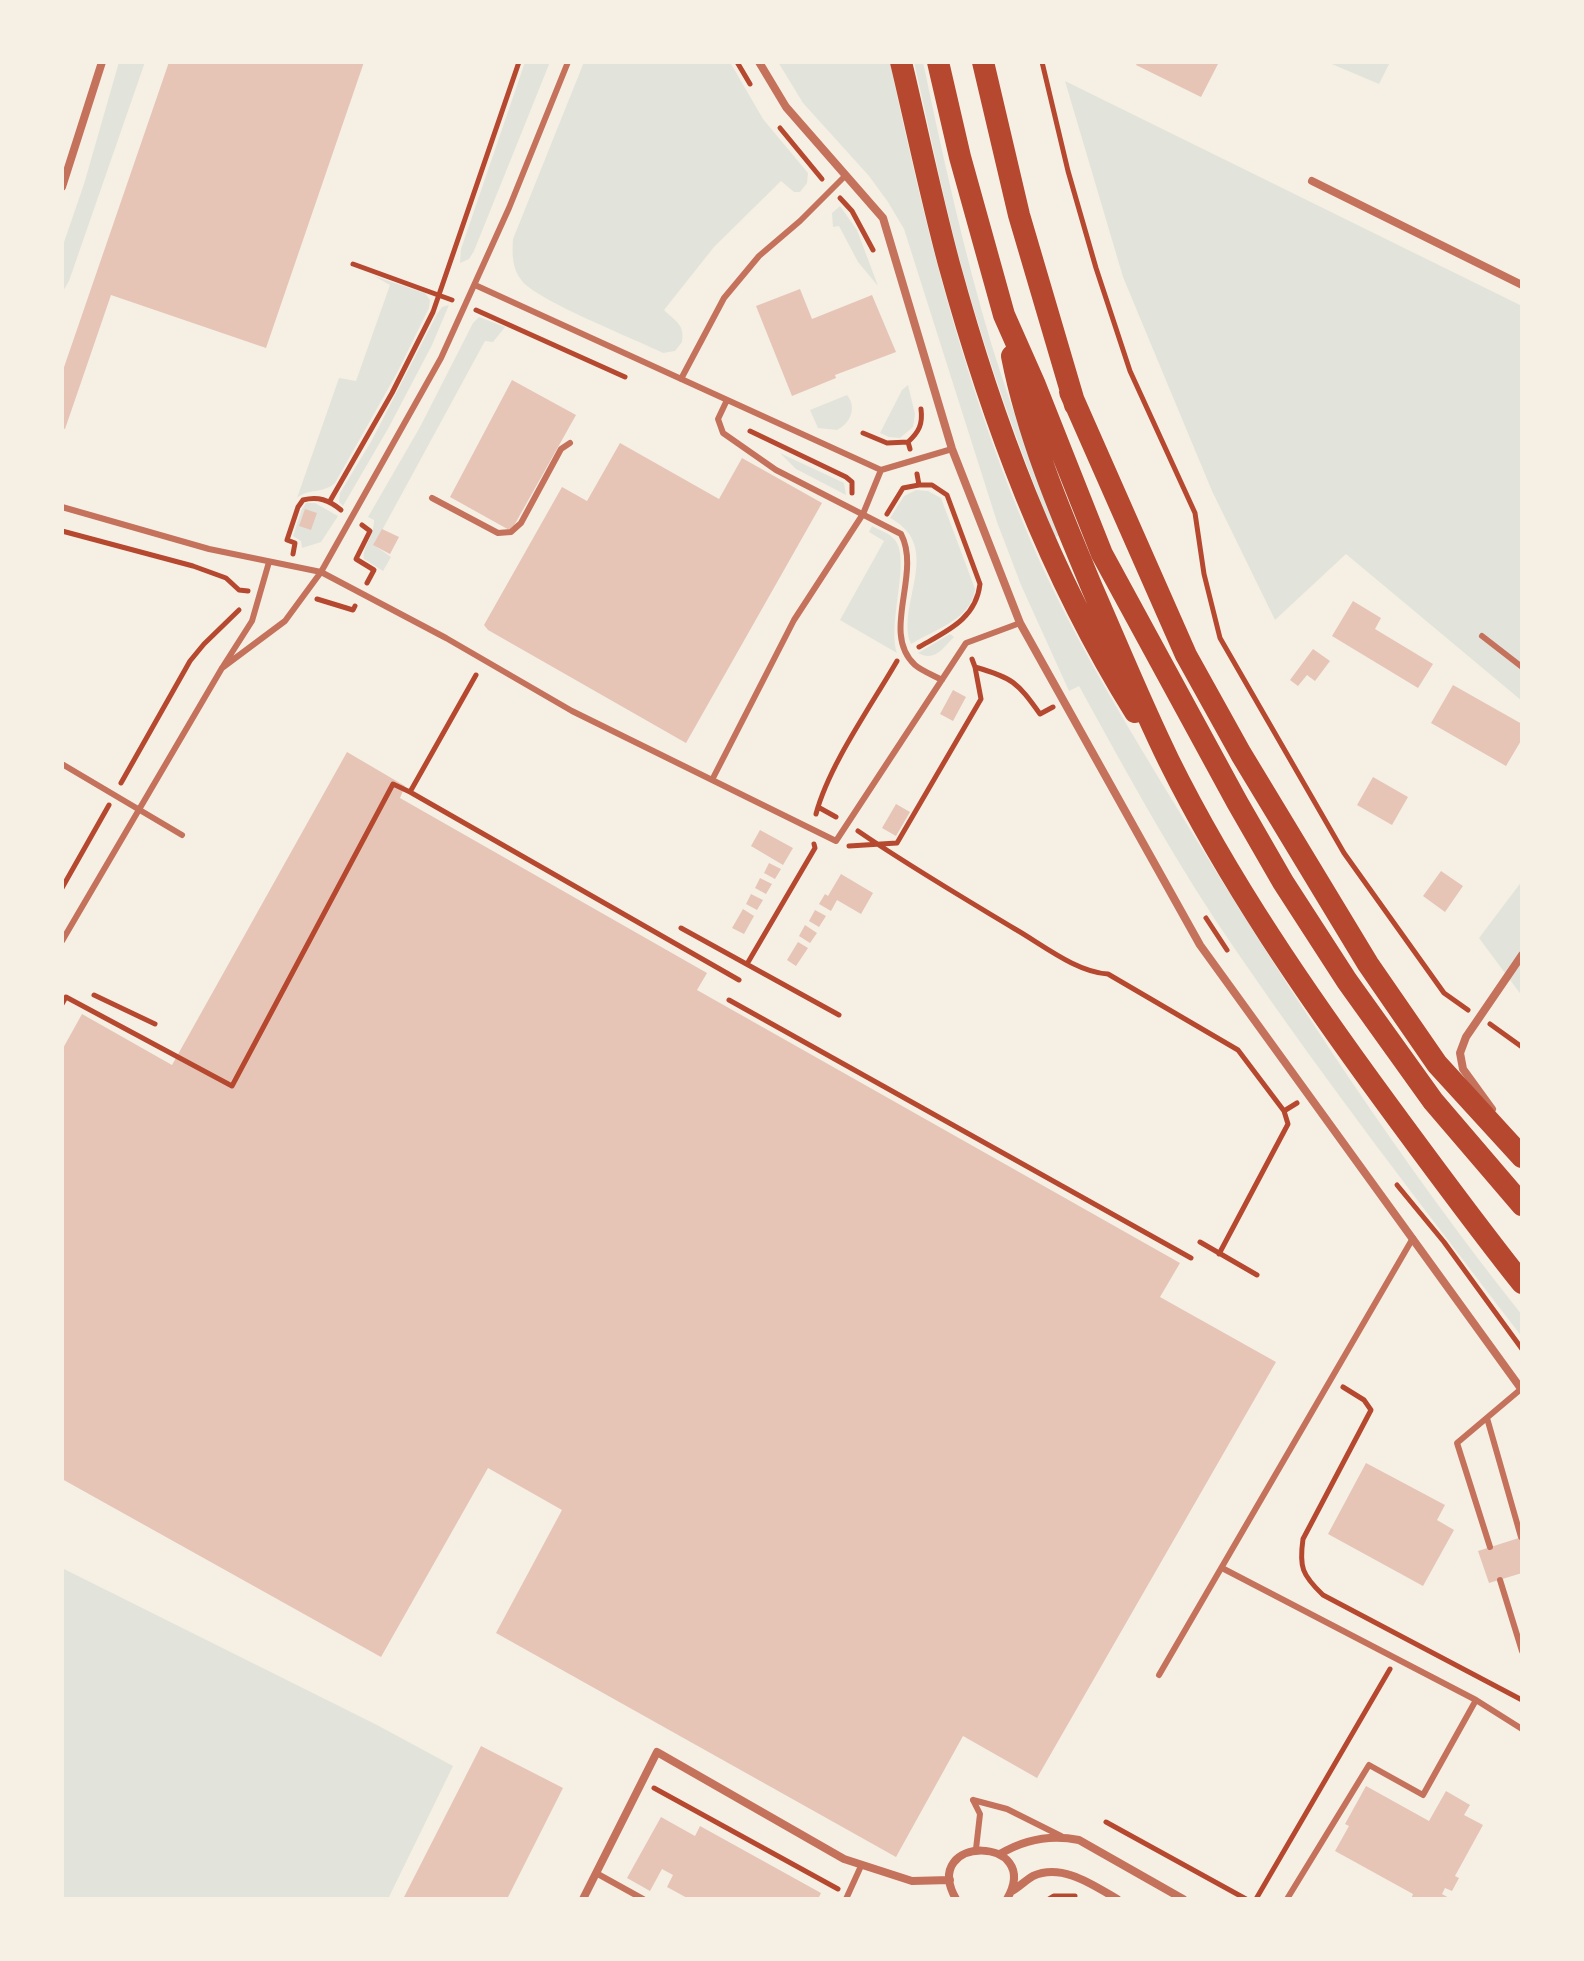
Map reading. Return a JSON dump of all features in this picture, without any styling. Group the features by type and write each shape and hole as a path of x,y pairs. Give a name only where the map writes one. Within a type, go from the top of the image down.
{"highway":[{"path":"901,62 948,260 978,365 1014,466 1089,634 1142,724 1169,761"},
{"path":"938,62 960,157 1004,315 1019,389 1053,491 1169,761 1210,837 1291,969 1483,1235 1522,1283"},
{"path":"983,62 1019,215 1070,392 1175,684"},
{"path":"1004,315 1102,554 1283,882 1347,981 1433,1101 1522,1205"},
{"path":"1070,392 1186,655 1241,754 1368,964 1437,1064 1522,1154"}],"street":[{"path":"62,187 102,62"},
{"path":"761,63 786,107 883,218 952,449 1020,623 1200,945 1522,1390"},
{"path":"1312,181 1522,285"},
{"path":"1522,955 1466,1037 1460,1053 1463,1069 1522,1154"},
{"path":"583,1899 657,1752 844,1859 912,1881 950,1880"},
{"path":"1000,1854 1016,1844 1038,1838 1061,1836 1079,1840 1183,1899"},
{"path":"956,1899 950,1880 951,1871 960,1856 976,1849 1000,1854 1013,1875 1009,1895"},
{"path":"1009,1895 1035,1875 1061,1872 1086,1881 1117,1899"}],"lane":[{"path":"222,668 285,621 321,572 441,358 475,285 568,62"},
{"path":"681,379 724,298 759,256 846,175"},
{"path":"475,285 881,470 952,449"},
{"path":"727,400 719,417 723,433 734,443 776,470 901,534 906,544 908,566 901,641 917,667 942,680"},
{"path":"432,498 498,533 511,532 521,523 561,449 570,443"},
{"path":"712,780 794,620 863,514 881,470"},
{"path":"62,507 209,549 321,572 572,711 836,841 966,643 1020,623"},
{"path":"62,941 252,621 269,562"},
{"path":"1482,636 1522,667"},
{"path":"62,764 182,835"},
{"path":"1159,1675 1413,1238"},
{"path":"1490,1547 1457,1443 1522,1390"},
{"path":"1487,1418 1521,1537"},
{"path":"1222,1568 1476,1700 1522,1729"},
{"path":"1500,1580 1522,1651"},
{"path":"1287,1899 1369,1765 1423,1795 1476,1700"},
{"path":"976,1849 980,1814 973,1800 1007,1809 1061,1836"},
{"path":"847,1897 861,1866"},
{"path":"596,1873 643,1899"}],"path":[{"path":"330,501 392,393 433,312 519,62"},
{"path":"737,62 757,95"},
{"path":"1042,62 1092,254 1130,371 1195,513 1204,574 1220,638 1344,853 1444,993 1522,1047"},
{"path":"773,119 852,211 877,263"},
{"path":"353,264 438,294 625,377"},
{"path":"863,433 887,443 908,442 918,433 923,420 919,399"},
{"path":"719,417 846,477 852,482 852,493 889,509"},
{"path":"908,442 919,485"},
{"path":"747,964 815,848 812,829 818,807 854,735 899,658 957,626 978,599 980,584 977,572 947,495 932,485 903,488 882,522"},
{"path":"62,531 193,566 226,578 239,590 242,600 239,610 190,661 62,888"},
{"path":"239,590 260,592"},
{"path":"303,597 353,610 362,594"},
{"path":"846,846 897,843 981,699 975,667 957,626"},
{"path":"975,667 1007,676 1022,689 1040,714 1062,702"},
{"path":"410,792 476,675"},
{"path":"62,1004 66,997 232,1086 393,784 739,980"},
{"path":"818,807 1043,945 1092,973 1108,974 1238,1050 1284,1111 1288,1124 1219,1254"},
{"path":"815,848 830,847"},
{"path":"1199,906 1230,955"},
{"path":"681,928 839,1015"},
{"path":"94,995 155,1024"},
{"path":"729,1000 1191,1258"},
{"path":"1284,1111 1309,1095"},
{"path":"1389,1175 1444,1242 1522,1349"},
{"path":"1200,1242 1257,1275"},
{"path":"1332,1381 1364,1400 1371,1410 1303,1539 1300,1560 1306,1578 1323,1595 1522,1700"},
{"path":"1256,1899 1405,1639"},
{"path":"642,1782 847,1897"},
{"path":"1106,1822 1246,1899"},
{"path":"1049,1899 1075,1896 1080,1899"}],"shaded area":[{"path":"119,62 145,62 69,281 62,293 62,248"},
{"path":"525,62 550,62 474,251 469,259 460,263 461,249"},
{"path":"584,62 730,62 763,119 808,173 807,183 800,192 794,192 781,181 714,247 664,310 682,331 682,342 675,351 663,353 547,299 522,281 514,266 513,239"},
{"path":"778,62 890,62 930,236 962,351 1000,464 1060,603 1149,761 1312,1022 1435,1200 1522,1315 1522,1337 1271,1001 1174,854 1079,686 1069,691 1021,585 997,522 904,229 869,176 803,103"},
{"path":"914,62 923,62 954,205 982,311 1016,418 1061,535 1055,537 1007,411 966,283"},
{"path":"1327,62 1390,62 1379,84"},
{"path":"1065,81 1522,306 1522,701 1346,554 1275,620 1212,491 1123,277"},
{"path":"840,206 857,230 878,286 858,262 839,226 833,227 832,213"},
{"path":"374,276 425,293 430,300 429,308 397,373 335,483 297,498 339,378 356,381 390,285"},
{"path":"449,305 389,427 343,506 339,502 340,493 372,440 437,314 442,307"},
{"path":"479,317 505,327 493,342 485,341 374,545 391,557 383,571 364,559 374,520 368,517"},
{"path":"908,385 915,414 913,427 900,438 880,433 902,390"},
{"path":"847,395 852,410 846,423 837,430 818,428 810,410"},
{"path":"780,453 844,483 846,495 796,469"},
{"path":"916,490 928,491 941,498 975,589 967,608 959,616 911,644 909,612 917,560 914,544 906,530 890,518 904,496"},
{"path":"306,503 315,503 338,516 321,542 302,548 301,541 293,536"},
{"path":"872,526 892,537 899,548 901,560 895,625 897,653 840,620 884,541 869,532"},
{"path":"950,634 954,637 934,655 918,653"},
{"path":"1522,881 1522,996 1479,938"},
{"path":"62,1568 453,1766 388,1899 62,1899"}],"building":[{"path":"169,62 364,62 266,348 111,295 65,429 62,428 62,373"},
{"path":"1138,62 1219,62 1201,97 1136,65"},
{"path":"800,289 812,319 872,295 896,352 835,375 836,378 792,396 756,306"},
{"path":"512,380 576,415 511,531 450,497"},
{"path":"620,443 719,499 742,458 822,503 686,743 484,625 562,487 587,501"},
{"path":"305,509 317,513 311,530 299,526"},
{"path":"382,529 399,537 390,554 373,545"},
{"path":"1353,601 1381,618 1375,629 1433,664 1418,688 1332,636"},
{"path":"1313,649 1330,661 1315,681 1307,675 1298,686 1290,680"},
{"path":"1453,685 1522,724 1522,739 1506,766 1431,723"},
{"path":"953,690 966,697 953,721 940,714"},
{"path":"347,752 405,786 400,798 707,973 697,990 1180,1263 1160,1297 1276,1362 1037,1778 963,1736 896,1857 496,1633 562,1510 488,1468 381,1657 62,1479 62,1050 82,1014 172,1065"},
{"path":"1373,777 1408,797 1392,825 1357,805"},
{"path":"896,804 910,812 896,836 882,828"},
{"path":"760,830 793,848 783,865 751,846"},
{"path":"769,863 781,869 775,879 764,873"},
{"path":"1441,871 1463,886 1445,912 1423,896"},
{"path":"841,874 873,893 861,914 837,900 831,911 819,904 825,894 828,896"},
{"path":"760,878 772,884 766,894 755,888"},
{"path":"751,894 763,900 757,910 746,904"},
{"path":"743,909 754,916 744,934 732,928"},
{"path":"815,910 826,916 819,927 809,921"},
{"path":"805,925 817,933 810,943 799,936"},
{"path":"798,942 808,948 796,966 787,960"},
{"path":"1366,1463 1445,1505 1437,1520 1454,1530 1423,1586 1328,1534"},
{"path":"1522,1537 1522,1573 1489,1583 1478,1551"},
{"path":"481,1746 563,1788 507,1899 403,1899"},
{"path":"1366,1786 1429,1821 1446,1791 1470,1805 1464,1815 1483,1825 1455,1876 1459,1878 1452,1891 1445,1888 1442,1894 1451,1899 1411,1899 1413,1894 1335,1851 1349,1826 1345,1824"},
{"path":"661,1817 695,1836 700,1826 821,1893 818,1899 689,1899 667,1887 673,1875 662,1869 650,1891 627,1878"}]}
